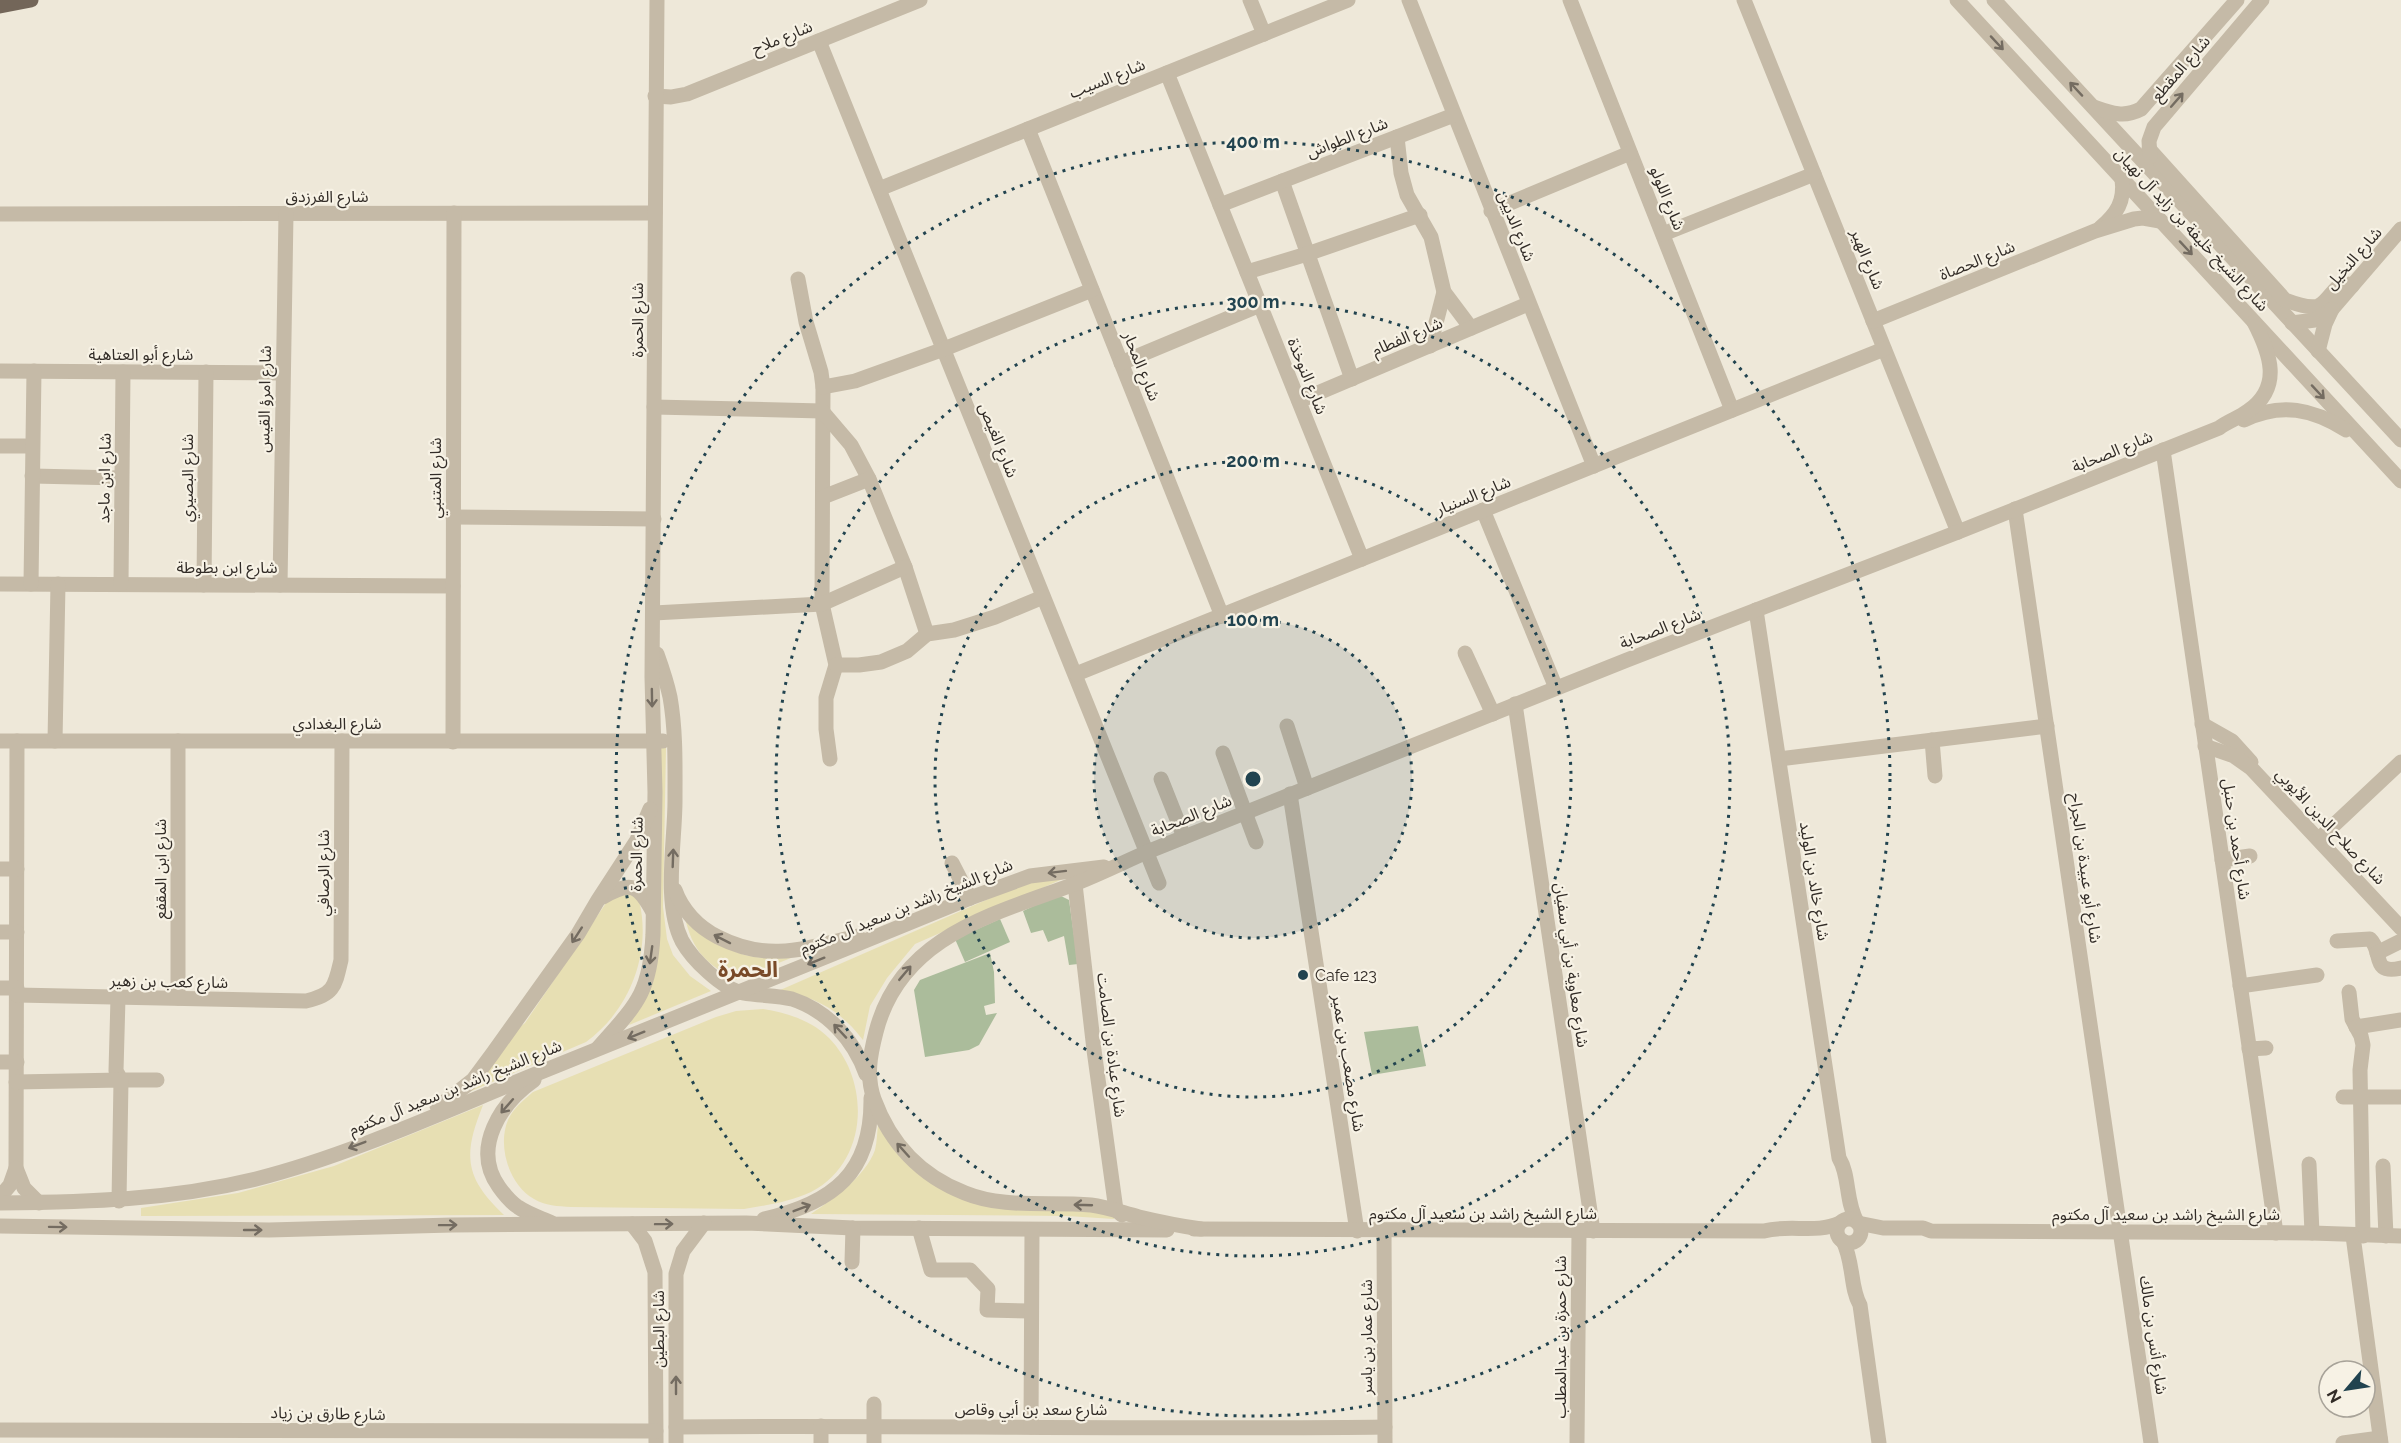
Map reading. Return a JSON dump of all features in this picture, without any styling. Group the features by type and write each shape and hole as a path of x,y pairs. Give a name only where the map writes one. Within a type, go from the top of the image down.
{"main road":[{"path":"0,6 31,0"}],"street":[{"name":"شارع الحمرة","path":"596,1050 627,1018 642,991 652,956 655,792 653,639 657,0"},
{"name":"شارع ملاح","path":"655,96 671,97 687,94 920,0"},
{"path":"1250,0 1264,34"},
{"name":"شارع السيب","path":"879,189 1348,0"},
{"name":"شارع الديين","path":"1409,0 1594,466"},
{"name":"شارع اللولو","path":"1570,0 1732,410"},
{"name":"شارع الهير","path":"1744,0 1958,532"},
{"name":"شارع الشيخ خليفة بن زايد آل نهيان","path":"1957,0 2401,481"},
{"name":"شارع الشيخ خليفة بن زايد آل نهيان","path":"1994,0 2401,440"},
{"name":"شارع المقطع","path":"2092,106 2118,115 2126,115 2141,109 2237,0"},
{"name":"شارع المقطع","path":"2151,170 2149,149 2154,127 2262,0"},
{"name":"شارع الغيص","path":"819,41 1159,883"},
{"name":"شارع النوخذة","path":"1167,73 1362,559"},
{"name":"شارع الطواش","path":"1220,205 1454,116"},
{"name":"شارع المحار","path":"1028,129 1222,616"},
{"path":"1397,137 1407,195 1431,237 1444,292 1471,328"},
{"path":"2149,149 2285,300 2315,307 2323,303 2341,284 2347,283 2352,286"},
{"path":"1491,211 1630,153"},
{"path":"1663,234 1814,174"},
{"name":"شارع الحصاة","path":"2095,231 2119,208 2123,194 2122,179"},
{"path":"1282,181 1352,379"},
{"name":"شارع المتنبي","path":"453,742 454,213"},
{"name":"شارع الفرزدق","path":"0,214 655,213"},
{"name":"شارع امرؤ القيس","path":"280,585 286,214"},
{"path":"1247,272 1307,255 1420,215"},
{"name":"شارع الحصاة","path":"1873,321 2095,231 2134,219 2160,221"},
{"name":"شارع النخيل","path":"2318,351 2325,324 2332,309 2401,229"},
{"path":"798,279 806,322 821,372 823,387 822,604 836,664 826,698 826,729 830,759"},
{"path":"823,387 855,381 944,349 1092,290"},
{"path":"1430,346 1444,292"},
{"name":"شارع الفطام","path":"1299,401 1528,304"},
{"path":"1121,363 1260,305"},
{"name":"شارع النخيل","path":"2292,323 2315,320 2332,309"},
{"name":"شارع الصحابة","path":"1116,866 1515,704 2219,428 2253,408 2262,397 2268,384 2271,370 2269,355 2254,322"},
{"name":"شارع السنيار","path":"1076,674 1884,349"},
{"name":"شارع أبو العتاهية","path":"0,371 282,373"},
{"path":"31,584 34,371"},
{"name":"شارع ابن ماجد","path":"121,584 123,372"},
{"name":"شارع البصيري","path":"204,585 206,372"},
{"path":"654,407 822,411 851,445 868,478 905,567 927,634"},
{"name":"شارع الصحابة","path":"2219,428 2231,426 2271,410 2290,409 2319,415 2363,441"},
{"path":"0,446 32,446"},
{"name":"شارع أحمد بن حنبل","path":"2163,450 2276,1233"},
{"path":"32,476 121,478"},
{"path":"823,497 868,478"},
{"name":"شارع أبو عبيدة بن الجراح","path":"2015,509 2121,1232"},
{"path":"1483,510 1556,688"},
{"path":"453,517 654,519"},
{"path":"654,613 822,604 905,567"},
{"name":"شارع ابن بطوطة","path":"0,584 453,586"},
{"path":"55,741 58,584"},
{"path":"836,664 859,665 881,662 908,651 927,634 954,630 1043,597"},
{"name":"شارع خالد بن الوليد","path":"1756,610 1839,1158 1844,1168 1849,1203 1858,1222"},
{"name":"شارع الحمرة","path":"653,639 670,696 674,741 672,883 675,921 682,940 701,964 718,980 740,992"},
{"path":"1465,653 1492,714"},
{"name":"شارع معاوية بن أبي سفيان","path":"1515,704 1586,1231"},
{"name":"شارع صلاح الدين الأيوبي","path":"2202,724 2218,731 2238,747 2259,775 2401,928"},
{"path":"1287,726 1306,788"},
{"path":"1779,759 2047,726"},
{"path":"1932,740 1935,777"},
{"name":"شارع البغدادي","path":"0,741 674,741"},
{"path":"0,1197 10,1185 16,1168 17,741"},
{"name":"شارع ابن المقفع","path":"178,741 178,998"},
{"name":"شارع الرصافي","path":"321,998 331,991 341,960 342,741"},
{"name":"شارع صلاح الدين الأيوبي","path":"2205,746 2234,756 2259,775"},
{"path":"1223,753 1256,842"},
{"path":"2209,774 2234,756"},
{"path":"2319,839 2401,762"},
{"path":"1161,779 1184,837"},
{"path":"392,1132 449,1099 473,1080 578,934 637,840 645,824 655,792"},
{"name":"شارع مصعب بن عمير","path":"1290,794 1357,1231"},
{"path":"2222,860 2250,856"},
{"path":"952,863 970,898"},
{"name":"شارع الشيخ راشد بن سعيد آل مكتوم","path":"1116,866 1075,884 1011,907 940,941 923,954 890,993 878,1022 870,1055 870,1088 886,1126 898,1145 915,1163 939,1181 966,1194 990,1201 1092,1205 1162,1223 1201,1229"},
{"name":"شارع الشيخ راشد بن سعيد آل مكتوم","path":"0,1203 119,1201 160,1197 258,1178 327,1157 392,1132 970,898 1030,876 1116,866"},
{"path":"0,869 17,869"},
{"path":"672,883 679,900 692,918 709,933 734,945 761,952 796,951 902,926"},
{"name":"شارع عبادة بن الصامت","path":"1075,884 1094,1050 1116,1210 1124,1220 1114,1230"},
{"path":"598,900 619,888 630,886 639,890 654,913"},
{"path":"0,932 17,932"},
{"path":"2337,941 2370,939 2374,942 2384,968 2389,970 2401,968"},
{"path":"2377,953 2401,941"},
{"path":"2240,986 2317,975"},
{"name":"شارع كعب بن زهير","path":"0,988 118,998 306,1001 321,998"},
{"path":"740,992 792,999 836,1025 854,1046 870,1088 871,1123 865,1146 854,1168 837,1187 819,1201 794,1211 746,1223"},
{"path":"2343,1443 2381,1440 2358,1236 2362,1097 2360,1070 2363,1045 2352,1019 2349,992"},
{"path":"118,998 116,1071 121,1080 119,1201"},
{"path":"2356,1027 2401,1020"},
{"path":"2249,1049 2266,1048"},
{"path":"0,1062 17,1062"},
{"path":"551,1068 522,1088 496,1119 488,1139 488,1149 493,1178 505,1195 518,1207 556,1225"},
{"path":"16,1082 158,1080"},
{"path":"2343,1097 2401,1096"},
{"name":"شارع خالد بن الوليد","path":"1839,1158 1837,1169 1842,1197 1841,1223"},
{"path":"2309,1164 2312,1233"},
{"path":"2383,1166 2393,1236"},
{"path":"16,1168 24,1188 39,1203"},
{"path":"1851,1219 1858,1222 1862,1231 1850,1240 1837,1232 1841,1223 1851,1219"},
{"name":"شارع الشيخ راشد بن سعيد آل مكتوم","path":"1858,1222 1883,1228 1923,1228 1931,1231 2312,1233 2393,1236"},
{"name":"شارع البطين","path":"676,1443 676,1274 683,1251 704,1223"},
{"name":"شارع الشيخ راشد بن سعيد آل مكتوم","path":"0,1226 269,1230 746,1223 853,1228 1032,1230 1764,1231 1779,1228 1823,1228 1841,1223"},
{"name":"شارع البطين","path":"632,1224 650,1251 656,1272 656,1437"},
{"path":"852,1262 853,1228"},
{"path":"919,1228 931,1270 970,1270 988,1289 987,1310 1031,1311"},
{"path":"1031,1427 1032,1230"},
{"name":"شارع عمار بن ياسر","path":"1384,1231 1385,1443"},
{"name":"شارع حمزة بن عبدالمطلب","path":"1577,1443 1586,1231"},
{"name":"شارع الشيخ راشد بن سعيد آل مكتوم","path":"1764,1231 1850,1240 1877,1234 1923,1234 1931,1231"},
{"name":"شارع أنس بن مالك","path":"2121,1232 2151,1443"},
{"path":"1850,1240 1850,1257 1856,1297 1860,1305 1879,1443"},
{"path":"874,1404 874,1443"},
{"path":"820,1443 821,1426"},
{"name":"شارع سعد بن أبي وقاص","path":"676,1427 1031,1427 1201,1436 1385,1427"},
{"name":"شارع طارق بن زياد","path":"0,1430 240,1437 656,1437"}],"green space":[{"path":"1061,896 1069,900 1078,964 1069,965 1064,936 1048,942 1043,930 1031,933 1023,911 1053,897"},
{"path":"1000,919 1010,942 965,962 955,939"},
{"path":"990,953 994,972 995,1003 984,1006 986,1015 997,1013 979,1045 969,1050 925,1057 914,990 920,980"},
{"path":"1418,1026 1426,1066 1372,1075 1364,1032"}],"sand":[{"path":"658,748 666,748 663,907 667,939 673,955 690,976 711,991 629,1025 641,1005"},
{"path":"1065,878 915,944 887,978 870,1006 863,1040 845,1020 826,1006 804,997 778,991 1032,880"},
{"path":"625,890 639,900 642,940 640,960 634,979 615,1014 586,1042 469,1092 511,1034 525,1023 606,903"},
{"path":"683,909 719,943 741,954 755,957 791,958 735,980 714,966 699,952 690,934"},
{"path":"763,1009 798,1018 822,1032 843,1056 852,1076 857,1098 858,1120 853,1141 844,1161 830,1179 811,1192 795,1198 744,1209 556,1206 534,1199 518,1184 512,1175 505,1153 505,1130 513,1112 533,1092 716,1017 736,1011"},
{"path":"483,1105 472,1138 471,1164 481,1189 504,1215 141,1216 141,1208 238,1193 334,1166"},
{"path":"878,1125 900,1157 954,1193 1114,1211 1114,1219 1067,1216 811,1214 857,1178 871,1160 875,1150"}],"place":[{"name":"Cafe 123","path":"1303,975"}],"district":[{"name":"الحمرة","path":"748,969"}]}
